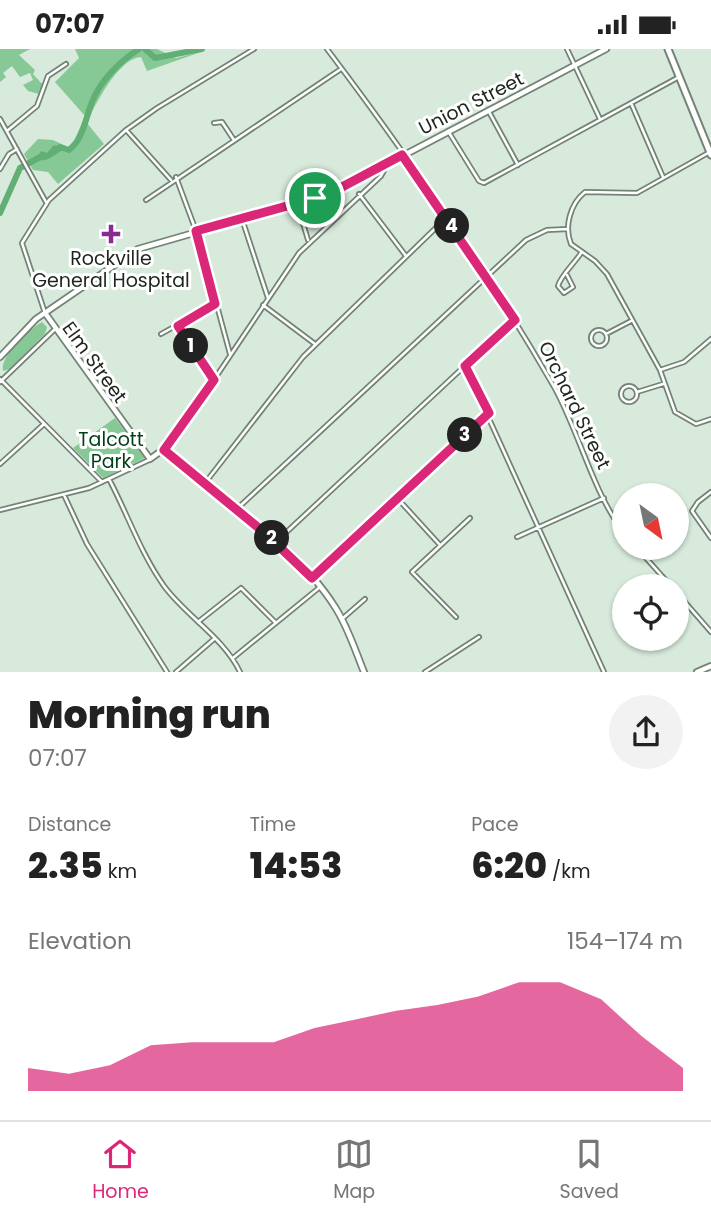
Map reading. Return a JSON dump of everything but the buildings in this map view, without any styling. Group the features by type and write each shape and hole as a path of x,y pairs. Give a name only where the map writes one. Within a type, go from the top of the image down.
{"main road":[{"name":"Union Street","path":"0,357 45,313 138,249 330,194 606,49"},
{"path":"668,49 711,154"},
{"name":"Elm Street","path":"45,313 150,459"},
{"path":"150,459 164,450 276,542 320,587 342,619 364,672"},
{"path":"697,672 711,666"}],"street":[{"path":"45,313 22,241 46,202 126,130 157,107 254,49"},
{"name":"Orchard Street","path":"327,49 515,320 562,402 612,517"},
{"path":"567,49 601,120"},
{"path":"7,131 37,106 48,76 66,64"},
{"path":"146,200 176,177 342,69"},
{"path":"448,131 481,183 519,165 680,76"},
{"path":"631,103 664,178"},
{"path":"488,110 519,165"},
{"path":"0,119 46,202"},
{"path":"214,123 222,122 234,139"},
{"path":"126,130 172,180"},
{"path":"0,170 8,155 17,149"},
{"path":"711,154 637,193 584,192 572,208 568,229 571,244 601,266 660,370 672,407 681,418 696,423 711,419"},
{"path":"164,450 309,242 385,171 388,162"},
{"path":"376,169 376,179"},
{"path":"176,177 196,231 230,354"},
{"path":"359,194 406,256"},
{"path":"297,204 309,242"},
{"path":"205,484 275,390 315,344 446,218"},
{"path":"242,219 268,298"},
{"path":"237,510 486,275 532,235 547,230 568,229"},
{"path":"567,275 573,287 564,293 558,286 580,253"},
{"path":"160,334 215,304"},
{"path":"263,305 315,344"},
{"path":"276,542 515,320"},
{"path":"606,334 607,340 602,346 593,343 595,331 606,334 632,320"},
{"path":"178,326 214,380"},
{"path":"55,329 1,380 102,482"},
{"path":"660,370 680,365 711,339"},
{"path":"465,366 489,413 604,672"},
{"path":"637,392 663,383"},
{"path":"627,386 634,387 637,392 635,400 630,402 621,396 627,386"},
{"path":"312,578 489,413"},
{"path":"0,464 44,424"},
{"path":"0,510 64,495 102,482 150,459"},
{"path":"109,479 154,571 232,658 240,672"},
{"path":"711,492 698,502 692,511 711,538"},
{"path":"64,495 87,544 167,672"},
{"path":"517,537 604,498"},
{"path":"398,499 440,545"},
{"path":"456,617 412,572 470,518"},
{"path":"648,560 660,574"},
{"path":"232,658 320,587"},
{"path":"198,622 241,588 275,622"},
{"path":"342,619 365,599"},
{"path":"689,607 711,632"},
{"path":"425,672 479,637"},
{"path":"176,672 214,639"}],"green space":[{"path":"0,49 30,49 19,55 35,70 33,74 43,85 39,94 28,91 23,85 33,80 30,73 20,77 12,66 3,73 6,77 0,82"},
{"path":"75,49 157,49 176,58 201,52 147,71 141,57 124,65 109,83 87,123 104,144 58,184 48,172 33,170 24,154 38,139 53,140 68,147 74,141 85,116 55,82 79,58"},
{"path":"42,322 47,327 45,334 10,369 3,371 3,365 11,350 23,336"},
{"name":"Talcott Park","path":"115,418 145,458 103,478 73,448"}],"shaded area":[{"path":"54,145 63,150 47,159 36,159 41,151 47,153"}],"waterway":[{"path":"52,153 60,147 69,150 74,145 105,79 139,49"},
{"path":"145,49 155,58 202,49"},
{"path":"0,213 20,168 42,156"}],"place":[{"name":"Rockville General Hospital","path":"111,234"}],"route":[{"path":"402,155 515,320 465,366 489,413 312,578 266,534 164,450 186,423 214,380 178,326 215,304 196,231 315,198 334,192 402,155"}]}
